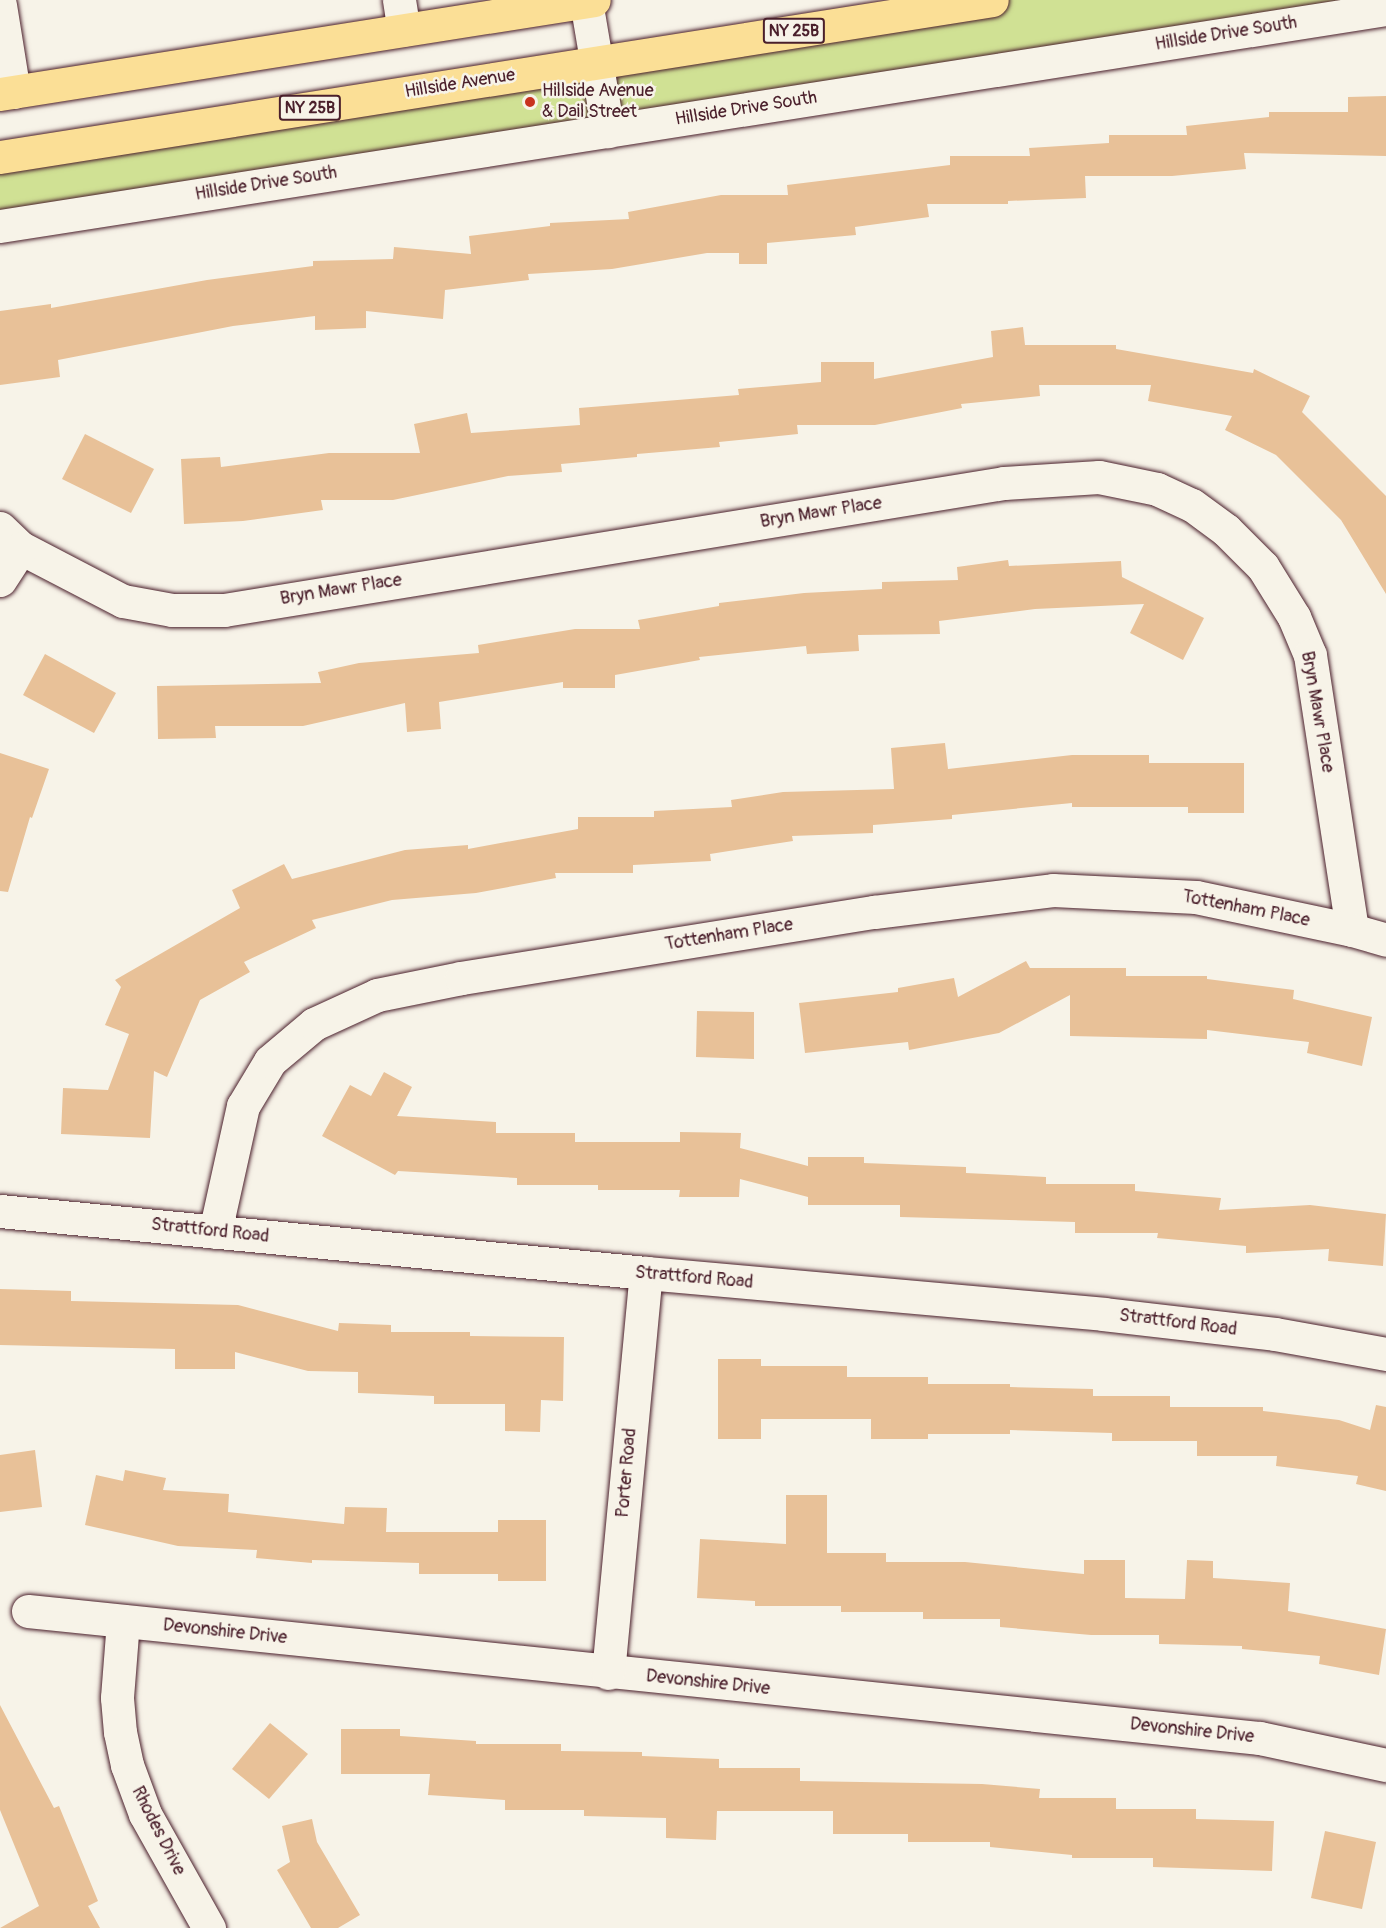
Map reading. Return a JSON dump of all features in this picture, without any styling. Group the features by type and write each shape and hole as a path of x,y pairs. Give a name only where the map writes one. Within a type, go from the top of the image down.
{"main road":[{"name":"Hillside Avenue","path":"0,157 992,0"},
{"path":"7,93 402,15 590,1"}],"street":[{"path":"590,1 596,62 608,130"},
{"path":"0,5 7,93"},
{"name":"Hillside Drive South","path":"0,226 1386,9"},
{"name":"Bryn Mawr Place","path":"10,538 123,601 172,610 224,610 1004,483 1099,477 1157,489 1192,505 1226,530 1263,567 1294,617 1310,655 1352,930"},
{"path":"0,580 10,538"},
{"name":"Tottenham Place","path":"215,1232 243,1106 270,1061 314,1024 377,995 461,978 874,912 1053,890 1196,897 1352,930 1386,940"},
{"name":"Strattford Road","path":"0,1211 646,1274 1103,1314 1275,1334 1386,1354"},
{"name":"Porter Road","path":"608,1673 646,1274"},
{"name":"Devonshire Drive","path":"28,1611 608,1673 1260,1738 1386,1765"},
{"name":"Rhodes Drive","path":"123,1621 117,1698 120,1732 127,1765 145,1814 209,1928"}],"green space":[{"path":"992,0 1386,0 0,226 0,157"}],"building":[{"path":"1386,96 1386,156 1244,153 1246,169 1172,176 1085,176 1086,198 1008,201 1008,204 927,204 929,217 855,227 856,235 767,243 767,264 739,264 739,253 707,253 612,269 528,274 529,280 445,290 443,319 366,311 366,328 315,330 315,316 233,326 58,360 60,377 0,385 0,311 51,304 51,308 207,280 313,266 313,261 393,259 394,247 471,254 469,236 550,226 550,223 629,219 628,212 721,195 788,195 787,185 950,165 950,156 1030,156 1029,148 1109,143 1109,135 1187,135 1186,126 1269,117 1269,112 1348,112 1348,97"},
{"path":"1023,327 1025,345 1116,345 1116,349 1253,373 1254,369 1310,396 1302,412 1386,496 1386,594 1341,520 1276,455 1225,430 1232,416 1148,401 1151,385 1039,385 1040,396 961,404 962,408 875,425 797,425 798,434 719,442 720,447 637,454 637,457 561,464 562,472 508,476 393,500 321,500 323,510 243,521 184,524 181,459 220,457 221,467 329,453 420,453 414,424 467,413 471,433 580,425 579,408 739,395 738,389 821,382 821,362 874,362 874,379 993,357 991,331"},
{"path":"85,434 154,469 131,513 62,479"},
{"path":"1008,560 1009,566 1121,561 1122,577 1204,618 1183,660 1130,633 1144,604 1035,609 939,621 940,634 858,635 859,651 807,654 806,646 699,657 700,660 615,675 615,688 563,688 563,682 439,702 441,729 407,732 405,703 303,726 215,726 216,738 158,739 157,686 321,683 318,672 359,663 479,653 478,645 575,629 640,629 638,620 719,606 719,603 804,593 882,589 882,582 958,580 957,567"},
{"path":"45,654 116,693 94,733 23,695"},
{"path":"945,743 948,769 1072,755 1149,755 1149,763 1244,763 1244,813 1188,813 1188,807 1072,807 1072,803 952,815 952,819 873,825 873,833 792,836 793,841 710,854 711,861 633,865 633,873 555,873 556,878 476,893 392,900 312,920 316,928 244,962 250,972 200,1000 167,1077 154,1071 150,1138 61,1134 63,1088 108,1090 129,1034 105,1025 121,987 115,980 240,908 232,890 284,864 292,879 405,850 468,845 468,849 578,829 578,817 654,817 654,811 732,807 731,800 783,792 894,789 891,748"},
{"path":"0,753 49,769 32,818 30,817 8,892 0,891"},
{"path":"1026,961 1030,968 1126,968 1126,976 1207,976 1207,979 1294,990 1293,999 1372,1017 1362,1066 1307,1053 1309,1042 1207,1030 1207,1039 1070,1036 1070,995 999,1033 909,1050 908,1042 805,1053 799,1003 898,992 898,988 954,978 958,997"},
{"path":"697,1011 754,1012 754,1059 696,1057"},
{"path":"384,1072 412,1087 397,1116 496,1122 496,1133 575,1133 575,1142 680,1142 680,1132 741,1133 740,1148 808,1166 808,1157 864,1157 864,1163 966,1167 966,1173 1046,1177 1046,1184 1135,1184 1135,1191 1221,1198 1219,1210 1310,1205 1386,1214 1383,1266 1328,1261 1329,1249 1246,1253 1246,1246 1157,1238 1158,1233 1075,1233 1075,1222 900,1217 900,1205 808,1205 808,1197 740,1179 739,1197 679,1197 680,1190 598,1190 598,1185 517,1185 517,1178 398,1171 395,1175 322,1136 350,1085 371,1096"},
{"path":"0,1289 71,1291 71,1301 238,1305 338,1331 339,1323 391,1325 391,1332 470,1332 470,1336 564,1337 563,1401 541,1400 540,1432 505,1431 505,1404 434,1404 434,1396 358,1393 358,1372 308,1371 235,1352 235,1369 175,1369 175,1349 0,1345"},
{"path":"718,1359 761,1359 761,1366 847,1366 847,1377 928,1377 928,1384 1010,1384 1010,1387 1093,1389 1093,1396 1170,1396 1170,1407 1263,1407 1263,1411 1339,1420 1370,1430 1376,1405 1386,1407 1386,1491 1356,1484 1358,1476 1276,1466 1277,1456 1197,1456 1197,1441 1112,1441 1112,1433 1010,1430 1010,1434 928,1434 928,1439 871,1439 871,1419 761,1419 761,1439 718,1439"},
{"path":"35,1450 42,1507 0,1512 0,1455"},
{"path":"125,1470 166,1478 163,1490 229,1494 228,1512 344,1524 345,1507 387,1508 386,1532 498,1532 498,1520 546,1520 546,1581 498,1581 498,1574 419,1574 419,1563 312,1560 312,1563 256,1558 257,1550 178,1546 85,1525 96,1475 123,1481"},
{"path":"786,1495 827,1495 827,1553 886,1553 886,1562 965,1562 1084,1574 1084,1560 1125,1560 1125,1598 1185,1599 1187,1560 1213,1561 1213,1578 1290,1583 1288,1611 1386,1629 1379,1675 1319,1664 1320,1656 1242,1649 1242,1646 1159,1644 1159,1635 1091,1635 1000,1627 1000,1619 923,1619 923,1612 841,1612 841,1606 755,1606 755,1601 697,1598 700,1539 786,1544"},
{"path":"0,1705 54,1808 59,1806 98,1901 88,1906 100,1928 0,1928 39,1906 0,1810"},
{"path":"270,1723 308,1754 269,1799 232,1769"},
{"path":"341,1729 400,1729 400,1736 476,1741 476,1744 561,1744 561,1751 642,1752 642,1756 719,1759 719,1768 800,1768 800,1781 982,1784 1040,1789 1039,1798 1116,1798 1116,1809 1196,1809 1196,1819 1274,1821 1272,1871 1153,1867 1153,1858 1072,1858 1072,1855 990,1847 990,1842 908,1842 908,1834 833,1834 833,1811 717,1811 716,1840 666,1838 666,1818 584,1816 584,1810 505,1810 505,1800 428,1795 430,1774 341,1774"},
{"path":"312,1819 317,1842 360,1915 338,1928 311,1928 277,1870 290,1862 282,1826"},
{"path":"1325,1831 1376,1842 1362,1909 1311,1898"}],"place":[{"name":"Hillside Avenue & Dail Street","path":"530,102"}]}
